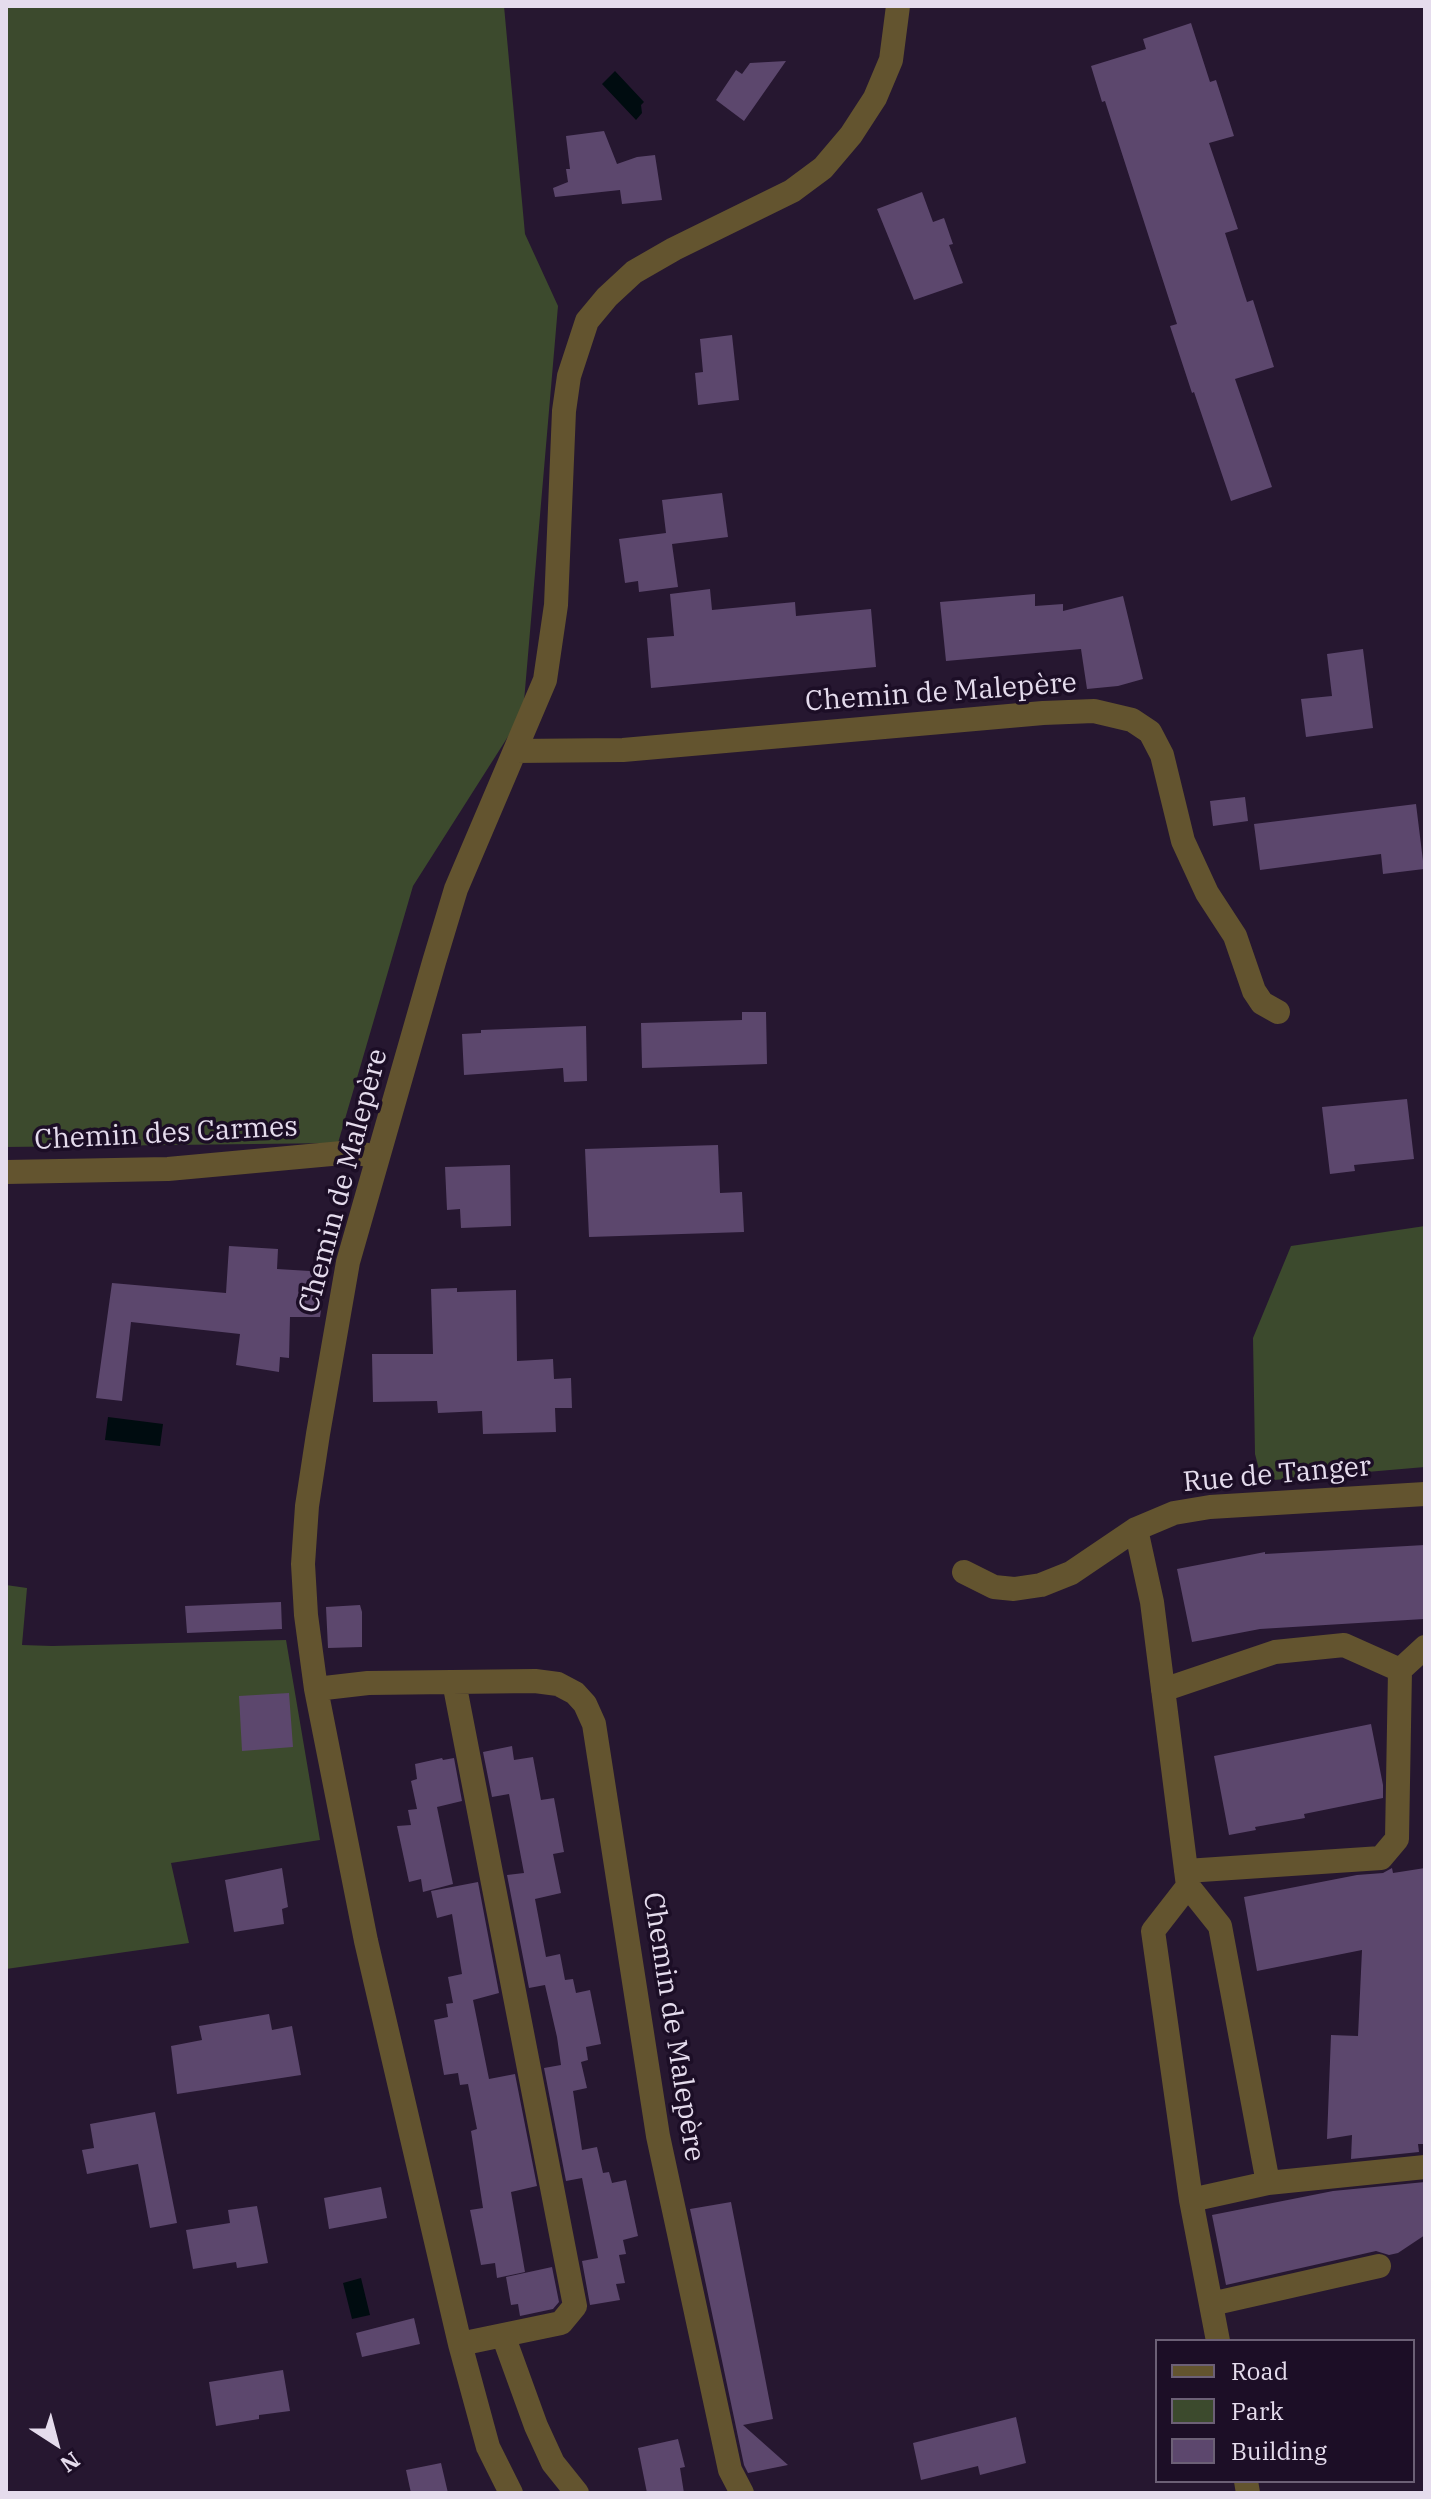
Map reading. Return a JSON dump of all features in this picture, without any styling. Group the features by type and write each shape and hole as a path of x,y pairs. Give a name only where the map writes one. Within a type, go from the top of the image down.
{"street":[{"name":"Chemin de Malepère","path":"511,2493 488,2447 460,2344 366,1941 316,1689 303,1564 307,1506 348,1262 377,1157 456,889 545,680 551,656 564,411 569,376 587,321 634,272 792,191 823,168 851,135 875,98 891,60 898,6"},
{"name":"Chemin de Malepère","path":"515,751 623,750 1043,713 1094,711 1132,720 1150,732 1162,755 1183,841 1207,893 1235,936 1254,991 1262,1003 1278,1012"},
{"name":"Chemin des Carmes","path":"6,1172 168,1169 353,1152 377,1157"},
{"name":"Rue de Tanger","path":"964,1572 994,1587 1014,1589 1041,1585 1071,1573 1136,1529 1174,1513 1210,1507 1425,1494"},
{"path":"1136,1529 1152,1602 1187,1879 1220,1926 1268,2183"},
{"path":"1163,1690 1275,1652 1344,1645 1400,1670"},
{"path":"1187,1879 1381,1858 1397,1839 1400,1670 1425,1647"},
{"name":"Chemin de Malepère","path":"316,1689 368,1683 535,1681 558,1684 575,1693 585,1704 594,1724 658,2136 730,2470 742,2493"},
{"path":"454,1682 575,2306 561,2323 460,2344"},
{"path":"1187,1879 1153,1931 1191,2200 1218,2339"},
{"path":"1191,2200 1268,2183 1425,2167"},
{"path":"1211,2304 1379,2266"},
{"path":"503,2335 553,2463 577,2493"}],"green space":[{"path":"6,6 504,6 525,234 558,306 523,713 413,886 338,1143 6,1147"},
{"path":"1425,1226 1425,1467 1262,1481 1255,1454 1253,1338 1291,1246"},
{"path":"6,1585 27,1588 22,1645 286,1640 320,1840 171,1863 189,1943 6,1969"}],"shaded area":[{"path":"615,71 644,102 641,105 642,113 636,120 602,84"},
{"path":"108,1417 163,1424 160,1446 105,1440"},
{"path":"361,2278 370,2315 352,2319 343,2283"}],"building":[{"path":"1191,23 1210,82 1216,80 1234,136 1209,143 1238,229 1225,233 1247,302 1253,300 1274,367 1235,379 1272,487 1231,501 1170,326 1177,324 1091,66 1146,49 1143,39"},
{"path":"786,61 744,121 716,100 736,70 742,74 750,63"},
{"path":"604,131 617,164 655,155 662,200 622,204 620,190 555,197 553,188 568,182 566,169 570,169 566,136"},
{"path":"922,192 933,222 944,218 953,244 949,245 963,283 914,300 877,209"},
{"path":"732,335 739,400 698,405 695,373 703,372 700,339"},
{"path":"722,493 728,537 672,544 678,587 639,592 638,581 625,583 619,539 666,533 662,500"},
{"path":"710,589 712,610 795,602 796,616 871,609 876,667 651,688 647,638 674,636 670,594"},
{"path":"1035,594 1035,606 1063,604 1063,611 1123,596 1143,679 1118,686 1087,689 1081,649 946,661 940,602"},
{"path":"1363,649 1373,728 1306,737 1301,699 1332,696 1327,654"},
{"path":"1245,797 1248,821 1213,826 1210,801"},
{"path":"1416,804 1424,869 1383,874 1381,854 1260,870 1254,824"},
{"path":"742,1012 766,1012 767,1064 642,1068 641,1023 742,1020"},
{"path":"586,1026 587,1081 564,1082 563,1068 464,1075 462,1034 481,1033 481,1030"},
{"path":"1407,1099 1414,1159 1354,1165 1355,1171 1330,1174 1322,1107"},
{"path":"718,1145 720,1193 742,1192 744,1232 589,1237 585,1149"},
{"path":"510,1165 511,1226 461,1228 460,1209 447,1210 445,1167"},
{"path":"229,1246 278,1249 277,1269 326,1272 320,1317 290,1317 289,1358 280,1357 279,1372 236,1365 240,1334 131,1322 122,1401 96,1398 112,1283 226,1293"},
{"path":"457,1288 457,1292 516,1290 517,1361 553,1359 554,1379 571,1378 572,1408 555,1408 556,1432 483,1434 482,1411 438,1413 437,1401 373,1402 372,1354 433,1354 431,1289"},
{"path":"1425,1545 1424,1619 1260,1629 1192,1642 1177,1569 1265,1552"},
{"path":"281,1602 282,1629 187,1633 185,1606"},
{"path":"360,1605 362,1647 328,1648 326,1607"},
{"path":"289,1693 293,1747 242,1751 239,1696"},
{"path":"1371,1724 1383,1798 1304,1814 1305,1818 1229,1835 1214,1756"},
{"path":"512,1746 514,1760 533,1757 541,1800 554,1798 564,1852 553,1854 561,1893 535,1899 546,1957 560,1954 565,1980 573,1979 576,1993 590,1990 601,2044 586,2047 588,2060 581,2062 587,2088 573,2091 582,2150 597,2147 603,2173 609,2172 612,2183 626,2180 638,2236 623,2240 626,2254 619,2255 625,2283 616,2284 620,2300 590,2305 582,2261 598,2258 582,2178 566,2181 544,2068 561,2065 557,2037 545,1985 529,1988 507,1875 524,1873 509,1794 492,1797 483,1752"},
{"path":"454,1758 462,1801 437,1807 453,1884 423,1892 421,1879 409,1882 397,1826 411,1825 408,1810 417,1809 411,1781 417,1779 415,1764"},
{"path":"282,1868 288,1907 282,1909 284,1924 234,1932 225,1880"},
{"path":"1392,1868 1393,1873 1425,1868 1425,2144 1418,2144 1419,2152 1351,2159 1352,2135 1327,2139 1331,2035 1358,2036 1362,1950 1257,1971 1244,1897 1357,1875 1383,1873"},
{"path":"478,1882 499,1993 473,2000 489,2079 515,2074 537,2186 511,2192 525,2272 497,2278 495,2263 481,2265 470,2210 483,2208 471,2131 477,2129 468,2084 460,2085 458,2073 444,2075 434,2020 448,2017 446,2004 453,2003 448,1977 462,1974 452,1914 437,1918 431,1891"},
{"path":"269,2014 272,2030 292,2026 301,2075 177,2094 171,2046 202,2040 199,2026"},
{"path":"155,2112 177,2223 150,2228 138,2164 87,2174 82,2150 94,2148 90,2124"},
{"path":"1425,2182 1425,2235 1398,2253 1389,2255 1376,2251 1226,2285 1212,2215 1333,2191"},
{"path":"381,2187 387,2218 329,2229 324,2198"},
{"path":"731,2202 773,2419 743,2425 788,2465 748,2473 690,2209"},
{"path":"257,2206 268,2263 237,2268 236,2262 193,2269 186,2230 230,2223 228,2210"},
{"path":"552,2267 559,2302 553,2309 520,2316 518,2304 511,2305 506,2277"},
{"path":"414,2318 420,2344 362,2357 356,2333"},
{"path":"283,2370 290,2411 216,2426 209,2382"},
{"path":"1016,2417 1026,2463 980,2475 978,2466 921,2480 913,2443"},
{"path":"678,2439 685,2467 680,2468 684,2493 647,2493 638,2448"},
{"path":"441,2463 448,2493 411,2493 406,2470"}]}
